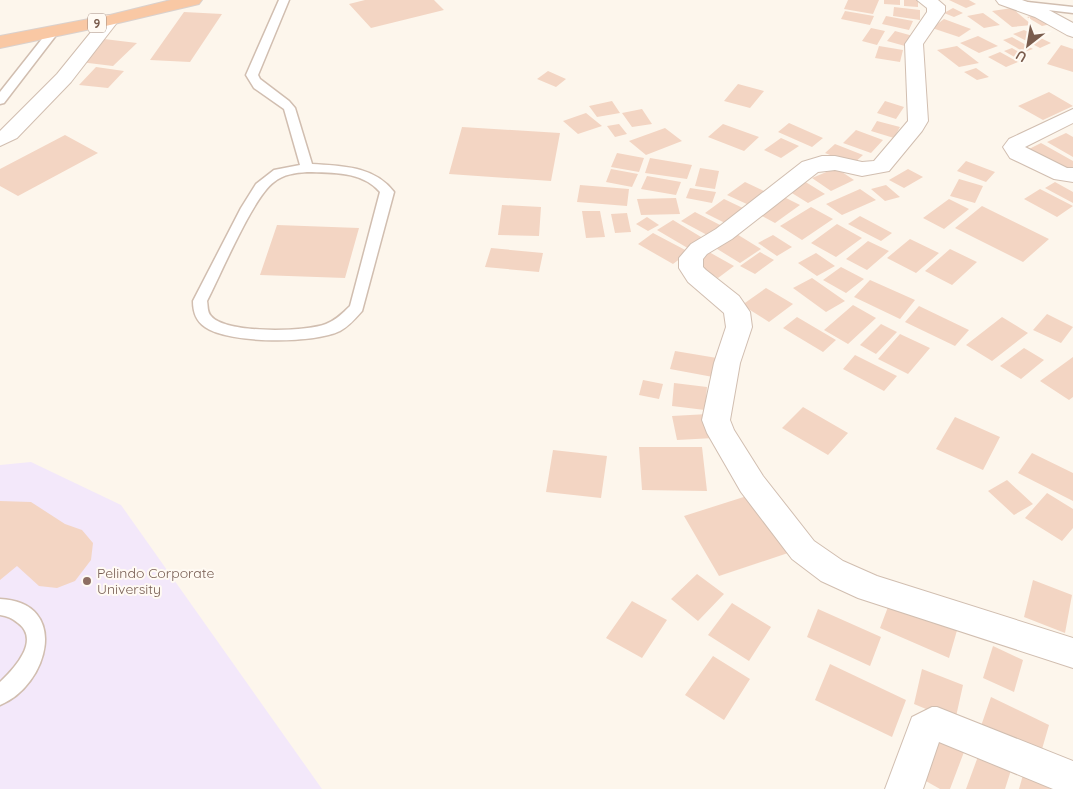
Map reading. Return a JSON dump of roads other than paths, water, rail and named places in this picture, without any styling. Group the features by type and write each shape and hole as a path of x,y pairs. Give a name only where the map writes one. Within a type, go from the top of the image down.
{"highway":[{"name":"9","path":"0,42 110,20 193,0"}],"street":[{"path":"926,0 936,6 936,12 919,34 914,44 918,120 915,127 881,166 862,170 835,163 822,163 810,167 691,258 691,268 697,276 730,302 737,312 739,327 727,363 716,420 721,434 752,484 797,543 803,550 832,571 869,588 1073,653"},
{"path":"1011,2 1041,13 1073,31"},
{"path":"0,140 10,134 64,78 110,20"},
{"path":"1073,115 1016,143 1014,147 1018,153 1062,174 1073,175"},
{"path":"904,789 925,729 932,724 937,724 1073,779"}],"lane":[{"path":"284,0 252,75 256,84 280,99 290,110 307,168"},
{"path":"1011,2 1073,10"},
{"path":"2,96 53,32"},
{"path":"307,168 362,174 382,184 387,192 357,307 352,315 337,327 312,334 234,332 222,330 211,325 203,318 199,308 200,301 253,196 266,180 275,175 287,169 307,168"},
{"path":"0,607 21,612 31,622 36,636 34,653 26,670 12,687 0,695"}],"place":[{"name":"Pelindo Corporate University","path":"87,581"}]}
